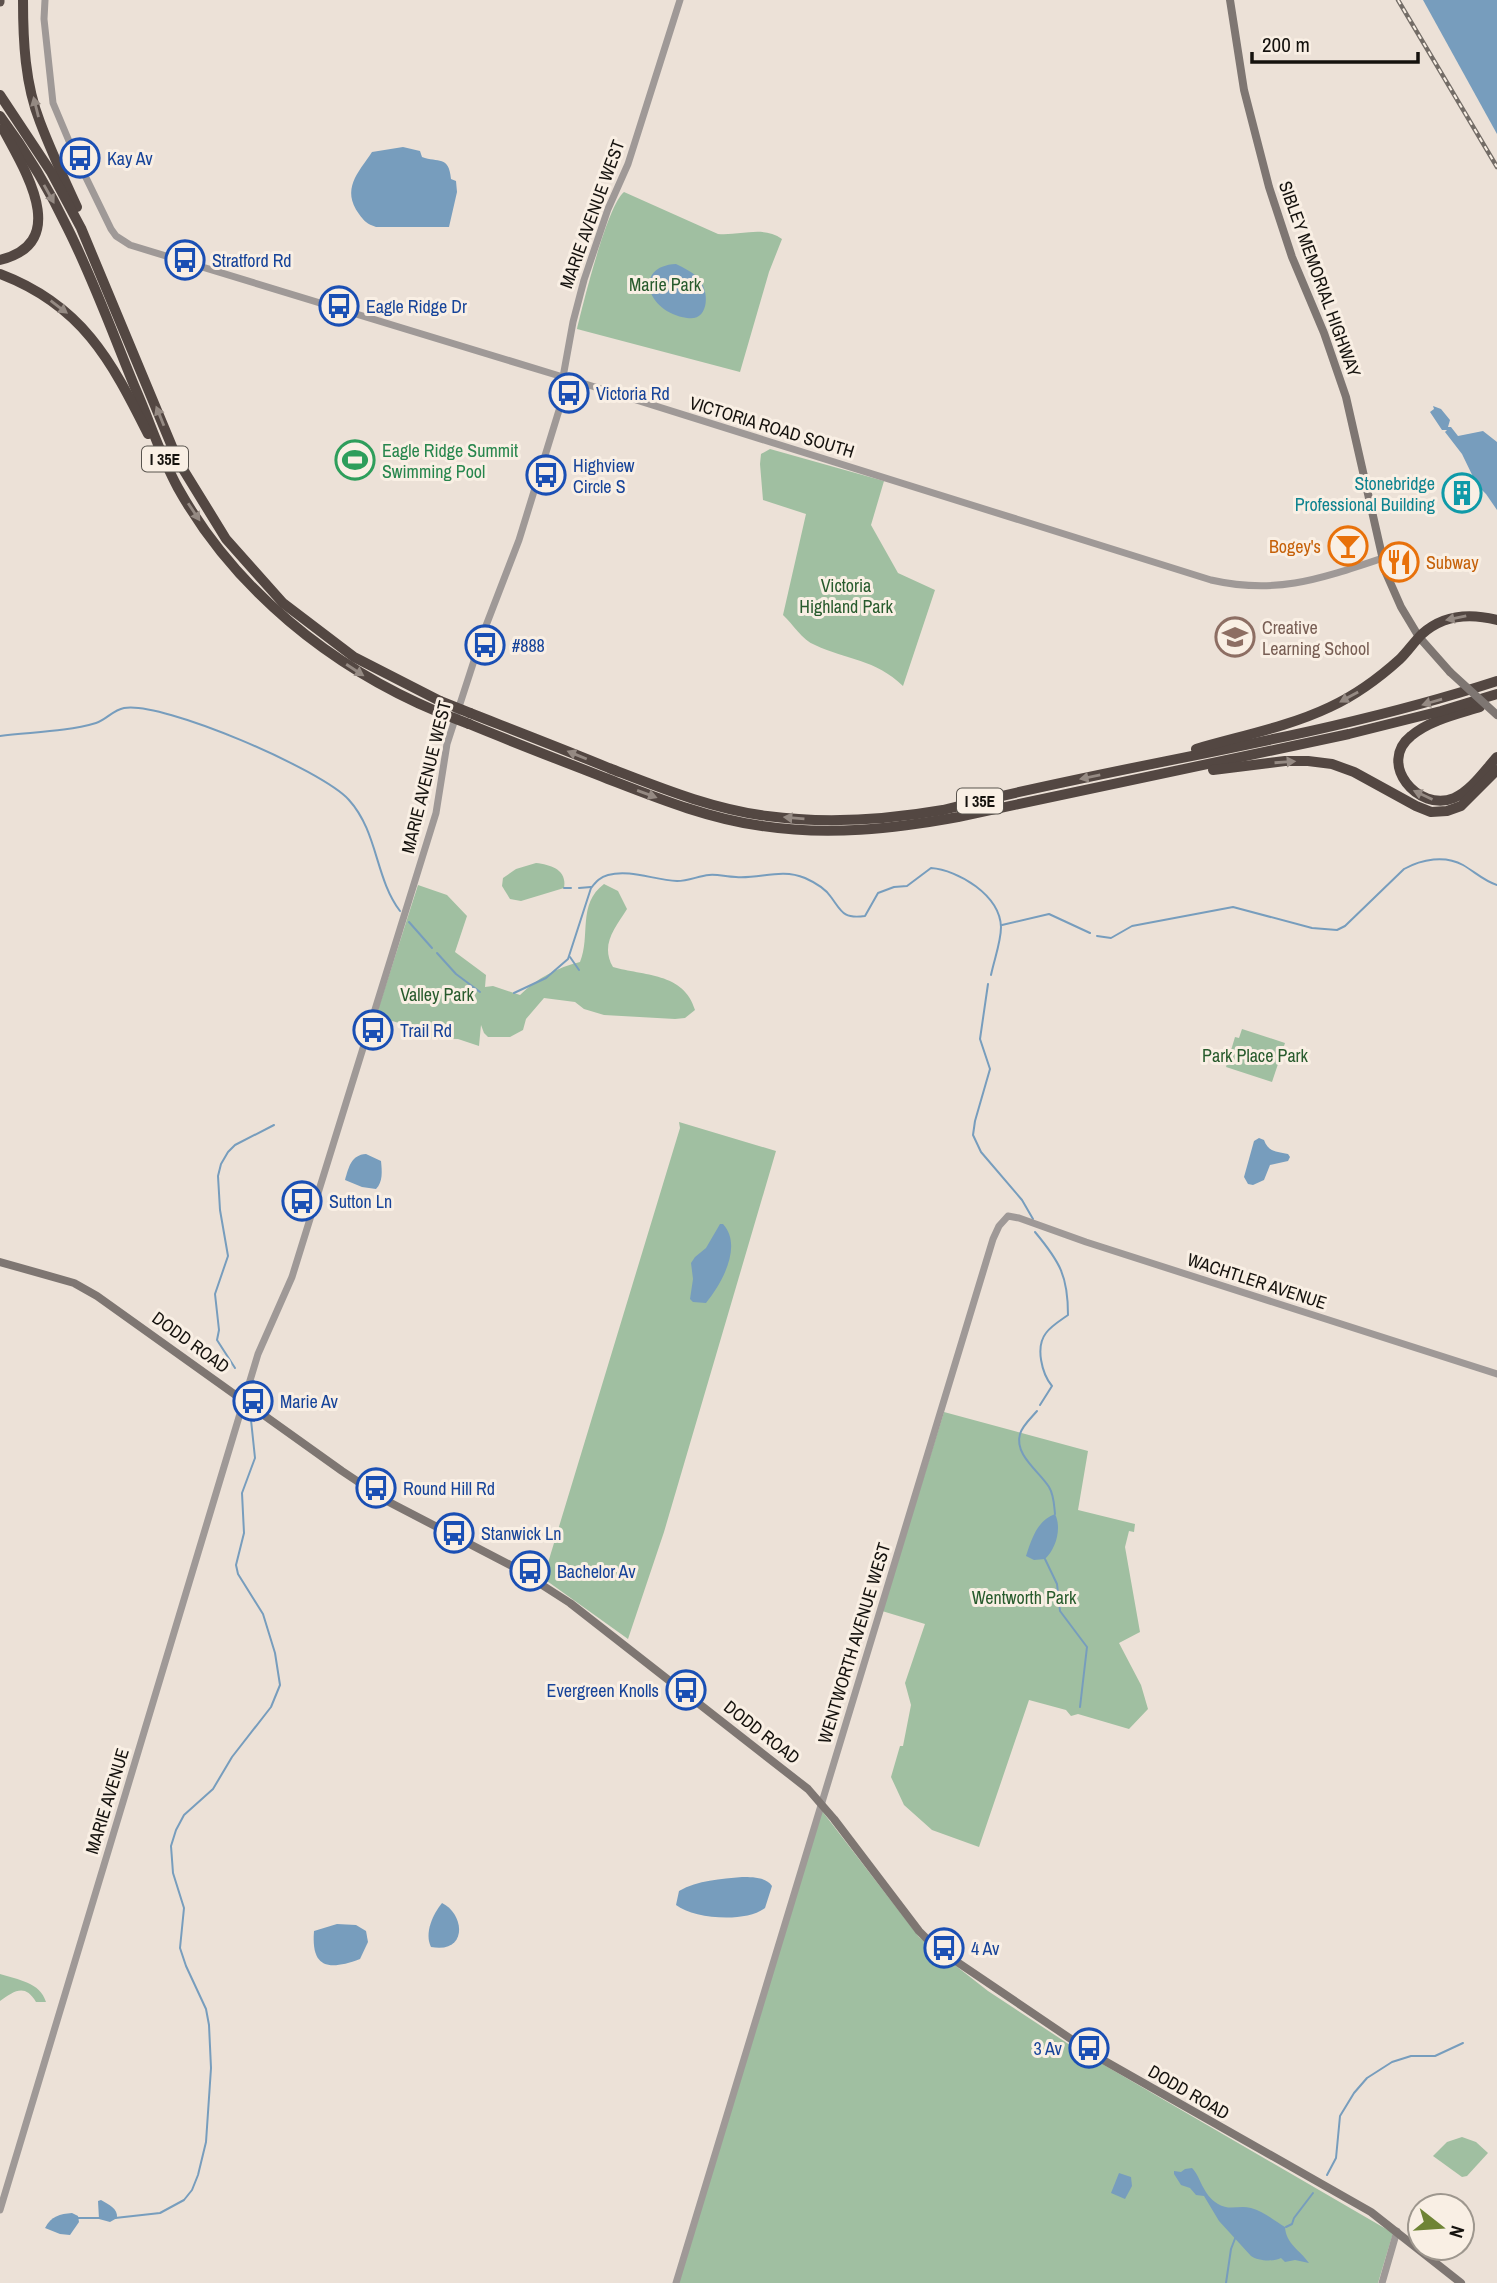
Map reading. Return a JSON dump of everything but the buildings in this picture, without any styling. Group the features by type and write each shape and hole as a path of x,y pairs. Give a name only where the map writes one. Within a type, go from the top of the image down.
{"highway":[{"path":"23,0 23,36 28,76 39,121 91,240 106,285"},
{"name":"I 35E","path":"0,95 51,172 81,228 178,461 226,538 293,611 354,657 439,706"},
{"name":"I 35E","path":"0,116 25,150 68,229 176,485 239,573 297,629 369,679 652,796 727,820 762,826 821,831 902,828 1349,734 1497,694"},
{"path":"0,124 32,185 39,223 31,242 22,251 0,260"},
{"path":"0,274 42,295 90,335 119,376 160,459 176,485"},
{"path":"1130,769 1327,709 1376,680 1428,629 1452,617 1472,616 1497,620"},
{"name":"I 35E","path":"469,719 671,792 724,808 821,821 897,818 1349,723 1437,701 1497,681"},
{"path":"1497,701 1424,727 1404,743 1399,760 1406,784 1419,796 1438,801 1456,797 1464,792 1497,757"},
{"path":"1144,778 1285,761 1308,761 1354,772 1416,806 1431,811 1447,811 1461,806 1473,797 1497,770"}],"main road":[{"name":"SIBLEY MEMORIAL HIGHWAY","path":"1230,0 1245,98 1269,187 1292,257 1346,397 1383,558 1401,607 1419,637 1450,672 1497,715"},
{"name":"DODD ROAD","path":"0,1262 60,1279 85,1289 114,1306 387,1501 514,1567 570,1603 787,1771 821,1804 934,1947 1096,2056 1346,2198 1397,2231 1461,2283"}],"street":[{"name":"VICTORIA ROAD SOUTH","path":"45,0 44,19 53,103 74,153 116,236 130,245 1233,586 1295,585 1383,558"},
{"name":"MARIE AVENUE WEST","path":"244,1400 258,1354 292,1277 436,813 447,744 482,636 519,540 565,394 563,377 584,280 608,209 628,164 680,0"},
{"name":"WACHTLER AVENUE","path":"1008,1216 1497,1374"},
{"name":"WENTWORTH AVENUE WEST","path":"676,2283 993,1239 1008,1216"},
{"name":"MARIE AVENUE","path":"0,2210 244,1400"},
{"path":"1382,2283 1397,2231"}],"green space":[{"name":"Marie Park","path":"624,192 718,234 759,232 782,239 769,272 740,372 577,329 603,235 617,201"},
{"name":"Victoria Highland Park","path":"770,449 884,481 871,525 898,573 935,590 903,686 882,670 810,643 783,615 806,514 763,500 761,454"},
{"path":"536,863 548,865 561,873 564,888 521,901 510,899 502,886 503,878 516,869"},
{"name":"Valley Park","path":"604,884 618,891 627,909 609,944 609,959 613,967 661,978 682,989 695,1010 685,1018 604,1015 584,1009 575,1002 544,998 526,1019 523,1030 510,1037 488,1037 481,1025 479,1046 458,1039 420,1038 402,1024 376,1016 418,885 447,895 467,916 455,952 486,975 485,987 493,986 520,995 548,974 580,962 590,901"},
{"name":"Park Place Park","path":"1242,1029 1285,1043 1272,1082 1226,1067 1235,1037 1239,1038"},
{"path":"679,1122 776,1151 664,1532 628,1639 547,1581 544,1576 680,1128"},
{"name":"Wentworth Park","path":"944,1412 1088,1451 1078,1510 1135,1524 1134,1532 1129,1531 1125,1547 1140,1632 1119,1643 1141,1685 1148,1709 1129,1729 1078,1714 1071,1716 1066,1710 1029,1700 979,1847 932,1830 904,1805 891,1777 900,1746 903,1746 911,1705 905,1683 925,1624 882,1611"},
{"path":"822,1811 919,1937 988,1991 1073,2047 1393,2233 1378,2283 678,2283"},
{"path":"0,1974 34,1986 46,2002 36,2002 28,1992 23,1991 15,1992 0,2001"},
{"path":"1462,2137 1476,2142 1488,2153 1467,2176 1462,2177 1433,2156 1447,2142"}],"water":[{"path":"1423,0 1497,0 1497,134"},
{"path":"403,147 420,151 422,157 442,161 448,166 451,179 456,181 457,192 449,227 376,227 359,214 351,197 357,174 372,152"},
{"path":"676,264 697,277 705,291 703,311 694,318 673,314 662,307 650,290 650,280 654,272"},
{"path":"1433,406 1441,409 1450,420 1448,427 1458,436 1483,431 1497,442 1497,510 1477,485 1462,454 1445,432 1447,430 1442,430 1430,412 1434,409"},
{"path":"1259,1138 1264,1140 1270,1149 1290,1157 1288,1161 1270,1165 1264,1180 1253,1185 1248,1184 1244,1177 1254,1141"},
{"path":"366,1154 381,1161 381,1180 376,1189 345,1180 354,1159"},
{"path":"720,1224 723,1224 729,1233 731,1243 728,1264 706,1303 693,1302 690,1299 693,1279 691,1263 706,1248"},
{"path":"1055,1514 1058,1532 1049,1555 1045,1559 1034,1560 1026,1556 1039,1526"},
{"path":"742,1877 763,1879 772,1886 765,1908 756,1913 733,1917 707,1916 676,1905 679,1891 686,1887"},
{"path":"442,1903 450,1908 455,1916 459,1932 452,1945 443,1948 431,1947 428,1936 430,1924"},
{"path":"337,1924 356,1925 366,1931 368,1942 360,1959 331,1965 324,1963 315,1953 314,1931"},
{"path":"1192,2168 1205,2191 1218,2204 1256,2209 1285,2227 1291,2242 1309,2263 1295,2260 1285,2262 1281,2258 1261,2260 1251,2256 1219,2221 1204,2196 1196,2195 1190,2188 1181,2185 1174,2174 1174,2171 1181,2172"},
{"path":"1119,2173 1131,2177 1132,2186 1125,2199 1111,2193"},
{"path":"101,2200 114,2209 117,2218 110,2222 99,2219 98,2201"},
{"path":"72,2213 78,2216 79,2222 70,2235 45,2228 56,2216"}],"waterway":[{"path":"771,430 774,435"},
{"path":"0,736 85,726 100,722 124,708 172,715 241,740 308,772 349,800 366,826 386,884 400,911"},
{"path":"1097,936 1111,938 1132,926 1233,907 1312,928 1337,930 1345,926 1404,869 1434,860 1456,862 1497,885"},
{"path":"514,993 546,978 568,959 591,888 603,877 616,873 677,881 712,875 796,875 823,888 844,913 858,917 865,916 878,893 907,886 931,868 942,870 976,886 986,895 999,915 1001,933 991,975"},
{"path":"579,888 591,887"},
{"path":"564,888 571,888"},
{"path":"1002,925 1049,914 1090,933"},
{"path":"409,922 432,948"},
{"path":"437,953 456,974 480,992"},
{"path":"570,957 579,970"},
{"path":"988,984 980,1039 990,1069 973,1135 981,1152 1022,1200 1033,1219"},
{"path":"235,1368 217,1340 219,1330 215,1294 228,1256 220,1210 218,1176 221,1164 235,1145 274,1125"},
{"path":"1035,1232 1061,1270 1068,1315 1051,1328 1043,1339 1041,1360 1045,1375 1052,1386 1040,1405"},
{"path":"1037,1411 1023,1428 1019,1442 1024,1456 1051,1490 1055,1514"},
{"path":"115,2218 160,2213 184,2200 198,2175 206,2142 211,2068 209,2025 206,2009 180,1948 184,1908 173,1873 171,1846 184,1815 213,1789 232,1757 271,1707 280,1685 275,1653 263,1614 238,1574 236,1565 244,1533 242,1493 255,1458 251,1420"},
{"path":"1045,1559 1057,1584 1060,1611 1087,1647 1080,1707"},
{"path":"1327,2175 1336,2158 1340,2116 1367,2078 1392,2062 1411,2056 1435,2056 1463,2043"},
{"path":"1286,2227 1292,2224 1313,2193"},
{"path":"76,2218 99,2218"},
{"path":"1226,2283 1231,2249 1236,2236"}],"railway":[{"path":"1398,0 1497,167"}],"place":[{"name":"Kay Av","path":"80,158"},
{"name":"Stratford Rd","path":"185,260"},
{"name":"Eagle Ridge Dr","path":"339,306"},
{"name":"Victoria Rd","path":"569,393"},
{"name":"Eagle Ridge Summit Swimming Pool","path":"355,460"},
{"name":"Highview Circle S","path":"546,475"},
{"name":"Stonebridge Professional Building","path":"1462,493"},
{"name":"Bogey's","path":"1348,546"},
{"name":"Subway","path":"1399,562"},
{"name":"Creative Learning School","path":"1235,637"},
{"name":"#888","path":"485,645"},
{"name":"Trail Rd","path":"373,1030"},
{"name":"Sutton Ln","path":"302,1201"},
{"name":"Marie Av","path":"253,1401"},
{"name":"Round Hill Rd","path":"376,1488"},
{"name":"Stanwick Ln","path":"454,1533"},
{"name":"Bachelor Av","path":"530,1571"},
{"name":"Evergreen Knolls","path":"686,1690"},
{"name":"4 Av","path":"944,1948"},
{"name":"3 Av","path":"1089,2048"}]}
